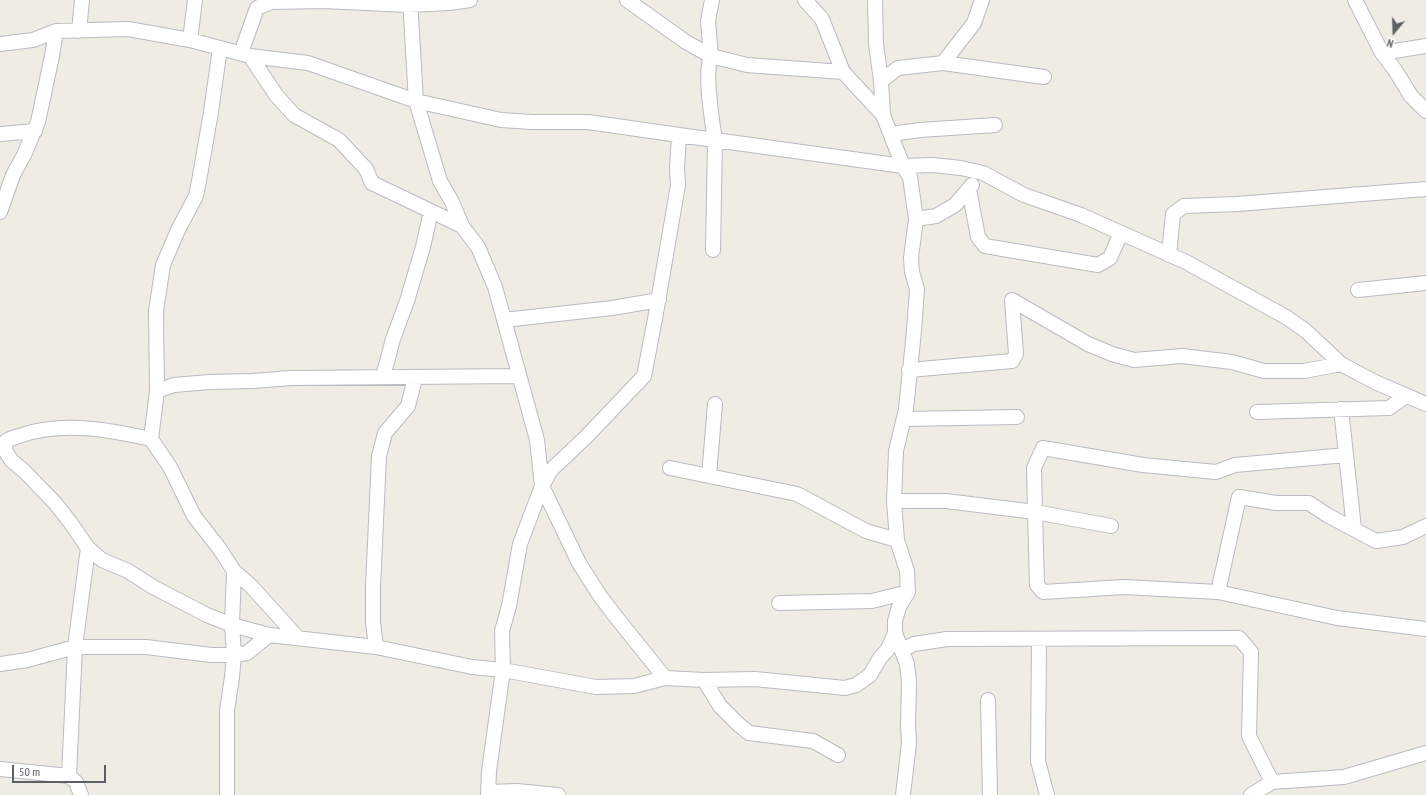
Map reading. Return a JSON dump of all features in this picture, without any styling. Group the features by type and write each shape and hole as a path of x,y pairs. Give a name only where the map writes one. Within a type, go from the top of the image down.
{"street":[{"path":"79,31 82,0"},
{"path":"190,40 195,0"},
{"path":"462,226 372,183 366,169 339,140 294,115 276,95 245,55 256,4 271,2 324,1 449,3 470,0"},
{"path":"628,0 686,42 712,56 747,65 843,72"},
{"path":"712,0 708,21 712,56 709,69 710,95 715,140 712,250"},
{"path":"805,0 822,19 843,72 883,115"},
{"path":"875,0 876,44 881,80 883,115 903,166 910,176 916,219 911,258 912,272 917,290 914,331 904,419 896,451 894,501 897,540 907,571 908,592 897,613 896,633 906,664 909,682 909,743 903,795"},
{"path":"944,63 974,22 982,0"},
{"path":"1355,0 1382,53 1395,70 1410,96 1426,111"},
{"path":"409,2 416,101 440,181 452,202 462,226 478,247 495,288 537,440 542,486 579,563 616,617 665,678"},
{"path":"0,44 33,40 56,31 128,29 190,40 245,55 308,63 416,101 501,120 532,122 588,122 903,166 933,165 961,168 983,173 1024,195 1081,215 1186,262 1286,317 1306,331 1341,364 1375,382 1426,404"},
{"path":"0,212 13,175 38,122 56,31"},
{"path":"1382,53 1426,46"},
{"path":"220,48 198,189 163,265 156,311 157,392 151,439 170,467 194,516 219,548 234,571 251,586 298,638"},
{"path":"881,80 898,68 944,63 1044,77"},
{"path":"891,134 920,130 995,125"},
{"path":"0,134 35,131"},
{"path":"558,795 518,791 488,794 489,770 503,670 502,631 509,606 520,544 542,486 551,470 586,437 644,376 659,300 678,185 677,169 679,135"},
{"path":"916,219 936,216 955,205 983,173"},
{"path":"969,189 978,237 985,246 1098,265 1110,258 1121,233"},
{"path":"1169,255 1172,214 1184,206 1237,204 1426,189"},
{"path":"383,377 393,339 407,301 423,247 431,210"},
{"path":"1358,290 1426,283"},
{"path":"504,320 612,308 659,300"},
{"path":"909,370 1012,361 1016,354 1012,300 1088,344 1112,354 1134,360 1182,356 1232,362 1264,371 1304,370 1341,364"},
{"path":"157,392 174,385 292,378 519,376"},
{"path":"376,647 373,622 373,586 379,456 385,433 408,406 415,378"},
{"path":"1257,412 1389,408 1406,396"},
{"path":"709,476 715,404"},
{"path":"1341,409 1354,528"},
{"path":"904,419 1017,417"},
{"path":"151,439 117,432 76,428 48,428 28,432 9,439 2,445 11,460 25,472 55,503 88,548 102,560 128,571 153,587 207,615 232,625 269,635 376,647 472,667 503,670 596,687 634,686 665,678 704,680 755,679 846,688 856,685 870,675 880,658 888,649 896,633"},
{"path":"1346,456 1235,465 1216,472 1143,465 1043,448 1034,468 1037,585 1043,592 1124,587 1218,592 1337,618 1426,630"},
{"path":"670,468 797,494 866,531 897,540"},
{"path":"1218,592 1239,497 1276,503 1309,503 1327,515 1376,541 1404,537 1426,526"},
{"path":"894,501 946,501 1035,512 1111,526"},
{"path":"69,776 75,647 88,548"},
{"path":"227,795 227,711 234,655 232,625 234,571"},
{"path":"778,603 872,601 908,592"},
{"path":"0,664 27,660 75,647 146,647 211,655 234,655 247,653 269,635"},
{"path":"902,650 914,644 947,639 1239,638 1251,652 1249,736 1272,782"},
{"path":"1040,639 1038,761 1047,795"},
{"path":"704,680 720,706 738,724 749,732 813,741 838,755"},
{"path":"988,700 990,795"},
{"path":"1251,795 1272,782 1344,777 1426,753"},
{"path":"0,769 69,776 76,782 82,795"}]}
